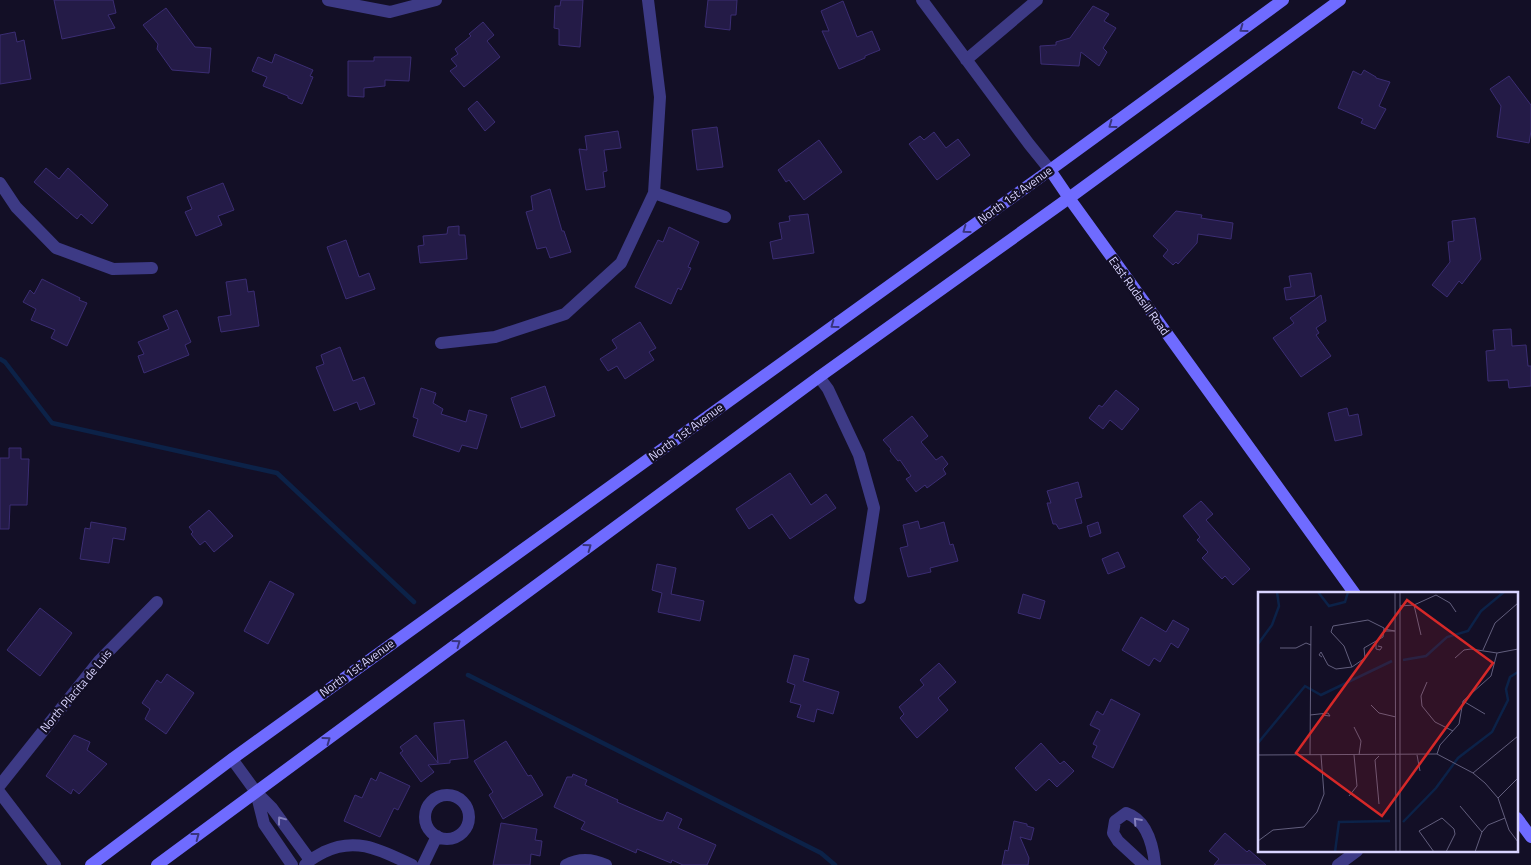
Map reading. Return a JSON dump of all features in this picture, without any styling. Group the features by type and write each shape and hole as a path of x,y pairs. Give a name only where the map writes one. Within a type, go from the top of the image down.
{"main road":[{"name":"North 1st Avenue","path":"91,865 232,758 1050,170 1282,0"},
{"path":"157,865 819,377 1340,0"},
{"name":"East Rudasill Road","path":"1050,170 1068,198 1354,592"},
{"path":"1518,819 1531,837"}],"street":[{"path":"328,0 390,6 436,0"},
{"path":"440,343 495,337 565,314 621,263 654,193 660,97 648,0"},
{"name":"East Rudasill Road","path":"922,0 1050,170"},
{"path":"966,60 1037,0"},
{"path":"0,183 16,208 56,248 114,269 152,268"},
{"path":"654,193 725,217"},
{"path":"819,377 828,389 859,455 874,508 860,598"},
{"name":"North Placita de Luis","path":"0,785 99,661 157,602"},
{"path":"232,758 256,792 272,808 308,862 335,847 354,844 382,851 412,865"},
{"path":"256,792 264,824 292,865"},
{"path":"0,793 55,865"},
{"path":"1144,865 1118,841 1113,833 1115,821 1126,813 1135,816 1153,845 1155,865"},
{"path":"423,865 438,836"},
{"path":"1338,865 1356,852"},
{"path":"566,865 578,860 593,860 606,865"}],"building":[{"path":"54,0 113,0 116,13 108,15 115,28 62,39"},
{"path":"561,0 583,0 580,47 559,45 559,29 554,28 555,6 560,6"},
{"path":"708,0 737,0 736,15 731,15 730,30 705,27"},
{"path":"843,1 857,37 872,31 880,50 839,69 822,31 829,31 821,11"},
{"path":"1093,6 1109,14 1104,21 1116,28 1103,48 1107,52 1099,66 1081,52 1079,66 1041,64 1040,46 1056,45 1056,42 1070,38"},
{"path":"166,8 195,47 211,48 209,73 172,70 157,49 158,44 143,25"},
{"path":"483,22 494,35 487,41 500,57 464,87 450,71 457,66 451,59 458,54 455,49 471,36 469,34"},
{"path":"15,32 17,42 24,40 31,79 0,84 0,35"},
{"path":"275,54 313,70 310,76 313,77 302,104 263,86 267,77 252,71 258,57 272,63"},
{"path":"374,57 411,57 409,81 385,80 385,86 364,88 364,97 348,96 348,61 374,61"},
{"path":"1364,70 1376,78 1390,82 1379,106 1386,109 1375,129 1361,123 1363,119 1338,108 1353,71 1361,75"},
{"path":"1509,76 1531,105 1529,143 1497,137 1501,106 1490,89"},
{"path":"477,101 495,122 485,131 468,109"},
{"path":"717,127 723,167 697,170 692,130"},
{"path":"618,131 621,148 604,150 607,171 603,172 605,187 586,190 579,149 587,150 585,136"},
{"path":"934,132 946,148 958,139 970,155 937,180 909,144 920,136 924,140"},
{"path":"819,140 842,172 804,200 789,180 786,182 778,170"},
{"path":"46,168 59,179 68,168 108,205 92,224 81,214 77,219 34,182"},
{"path":"223,183 234,210 218,216 222,225 196,236 185,212 192,209 187,197"},
{"path":"550,189 562,231 564,231 571,252 550,258 546,247 537,249 526,212 533,210 531,196"},
{"path":"1176,211 1202,215 1201,218 1233,223 1231,239 1198,234 1197,243 1178,264 1176,262 1173,265 1163,256 1168,250 1153,236"},
{"path":"808,214 814,253 773,259 770,242 782,239 779,223 790,221 789,216"},
{"path":"1475,218 1481,259 1462,284 1459,281 1447,297 1432,285 1450,262 1448,242 1454,241 1452,221"},
{"path":"459,226 459,235 465,235 467,259 420,263 418,246 424,245 423,236 447,234 448,227"},
{"path":"669,227 699,242 688,267 691,268 681,290 678,288 671,304 635,287 658,240 663,242"},
{"path":"346,240 359,277 369,273 375,289 346,299 327,247"},
{"path":"1311,273 1315,296 1286,300 1284,288 1291,287 1289,276"},
{"path":"42,279 87,303 67,346 51,338 55,330 31,320 36,309 23,302 30,290 34,294"},
{"path":"246,279 248,292 254,291 259,326 221,332 218,317 231,315 226,282"},
{"path":"1321,295 1326,321 1316,328 1319,333 1316,335 1331,356 1301,377 1273,338 1294,323 1290,318"},
{"path":"177,310 191,342 185,345 189,355 144,373 138,356 144,354 138,342 169,329 163,316"},
{"path":"640,322 656,348 649,352 654,360 625,379 617,366 608,371 600,359 617,348 612,340"},
{"path":"1511,329 1512,346 1526,345 1528,366 1531,366 1531,386 1509,388 1508,380 1488,381 1486,351 1495,350 1493,330"},
{"path":"340,347 353,381 364,377 375,404 360,410 357,402 334,411 316,367 324,364 321,355"},
{"path":"545,386 555,416 521,428 511,398"},
{"path":"421,388 436,393 433,403 443,409 441,414 466,422 469,410 487,415 477,449 462,445 459,452 413,436 418,419 413,417"},
{"path":"1116,390 1139,409 1122,430 1110,420 1103,429 1089,418 1099,405 1102,407"},
{"path":"1347,408 1349,416 1358,414 1362,435 1335,441 1328,413"},
{"path":"912,416 928,436 921,442 936,460 942,456 948,464 943,469 946,474 927,488 925,485 916,492 906,479 911,476 883,440"},
{"path":"9,448 21,448 21,459 29,459 27,505 10,505 9,529 0,529 0,458 9,458"},
{"path":"790,473 811,505 826,494 836,508 790,539 772,514 749,529 736,509"},
{"path":"1078,482 1082,497 1075,499 1082,523 1059,529 1056,524 1053,524 1047,503 1051,503 1047,491"},
{"path":"1201,501 1213,514 1206,520 1250,569 1233,585 1225,576 1222,579 1202,558 1208,552 1197,540 1200,537 1183,516"},
{"path":"209,510 233,536 214,552 205,541 200,545 191,534 193,532 189,527"},
{"path":"918,521 920,529 944,522 950,545 953,544 958,561 930,568 931,572 908,577 900,548 908,546 903,525"},
{"path":"91,522 126,528 124,540 113,538 109,563 80,559 85,528 90,529"},
{"path":"1098,522 1101,533 1090,537 1087,526"},
{"path":"1118,552 1125,567 1108,574 1102,559"},
{"path":"657,564 676,568 671,594 704,601 700,621 658,612 662,593 652,590"},
{"path":"270,581 294,594 268,644 244,631"},
{"path":"1023,594 1045,601 1040,619 1018,613"},
{"path":"40,608 72,633 40,676 7,650"},
{"path":"1141,617 1166,632 1173,620 1189,629 1178,648 1171,643 1160,662 1154,658 1149,666 1122,650"},
{"path":"794,655 809,659 803,681 839,692 833,714 817,709 814,722 797,717 801,705 790,702 795,685 787,682"},
{"path":"939,663 956,682 938,698 948,710 917,738 900,718 904,714 899,707 924,685 920,680"},
{"path":"167,674 194,693 166,734 145,719 150,709 142,703 157,680 161,683"},
{"path":"1111,699 1140,714 1113,768 1092,757 1097,746 1093,744 1100,730 1090,725 1097,711 1103,715"},
{"path":"464,720 468,758 450,760 450,763 428,765 434,772 421,782 400,753 403,751 400,747 416,735 438,763 434,723"},
{"path":"74,735 90,742 87,750 107,764 79,794 73,789 71,794 46,776"},
{"path":"506,741 528,776 531,775 543,795 503,819 489,795 493,792 474,761"},
{"path":"1041,743 1060,764 1064,761 1074,771 1057,787 1049,779 1036,791 1015,768"},
{"path":"380,772 410,786 398,810 394,808 380,837 344,821 355,795 362,798 371,778 376,781"},
{"path":"573,774 587,780 585,785 658,820 663,821 667,812 682,819 678,828 716,845 707,865 683,865 672,860 671,863 637,849 636,853 581,829 585,822 554,807 567,777 572,777"},
{"path":"1014,821 1034,828 1031,840 1020,837 1029,858 1028,865 1002,865 1005,850 1008,851"},
{"path":"501,823 537,829 535,840 542,841 540,856 531,854 530,865 493,865"},
{"path":"1225,833 1266,865 1214,865 1219,859 1209,851"}],"waterway":[{"path":"0,359 5,362 52,423 277,473 414,602"},
{"path":"468,675 821,853 835,865"}]}
